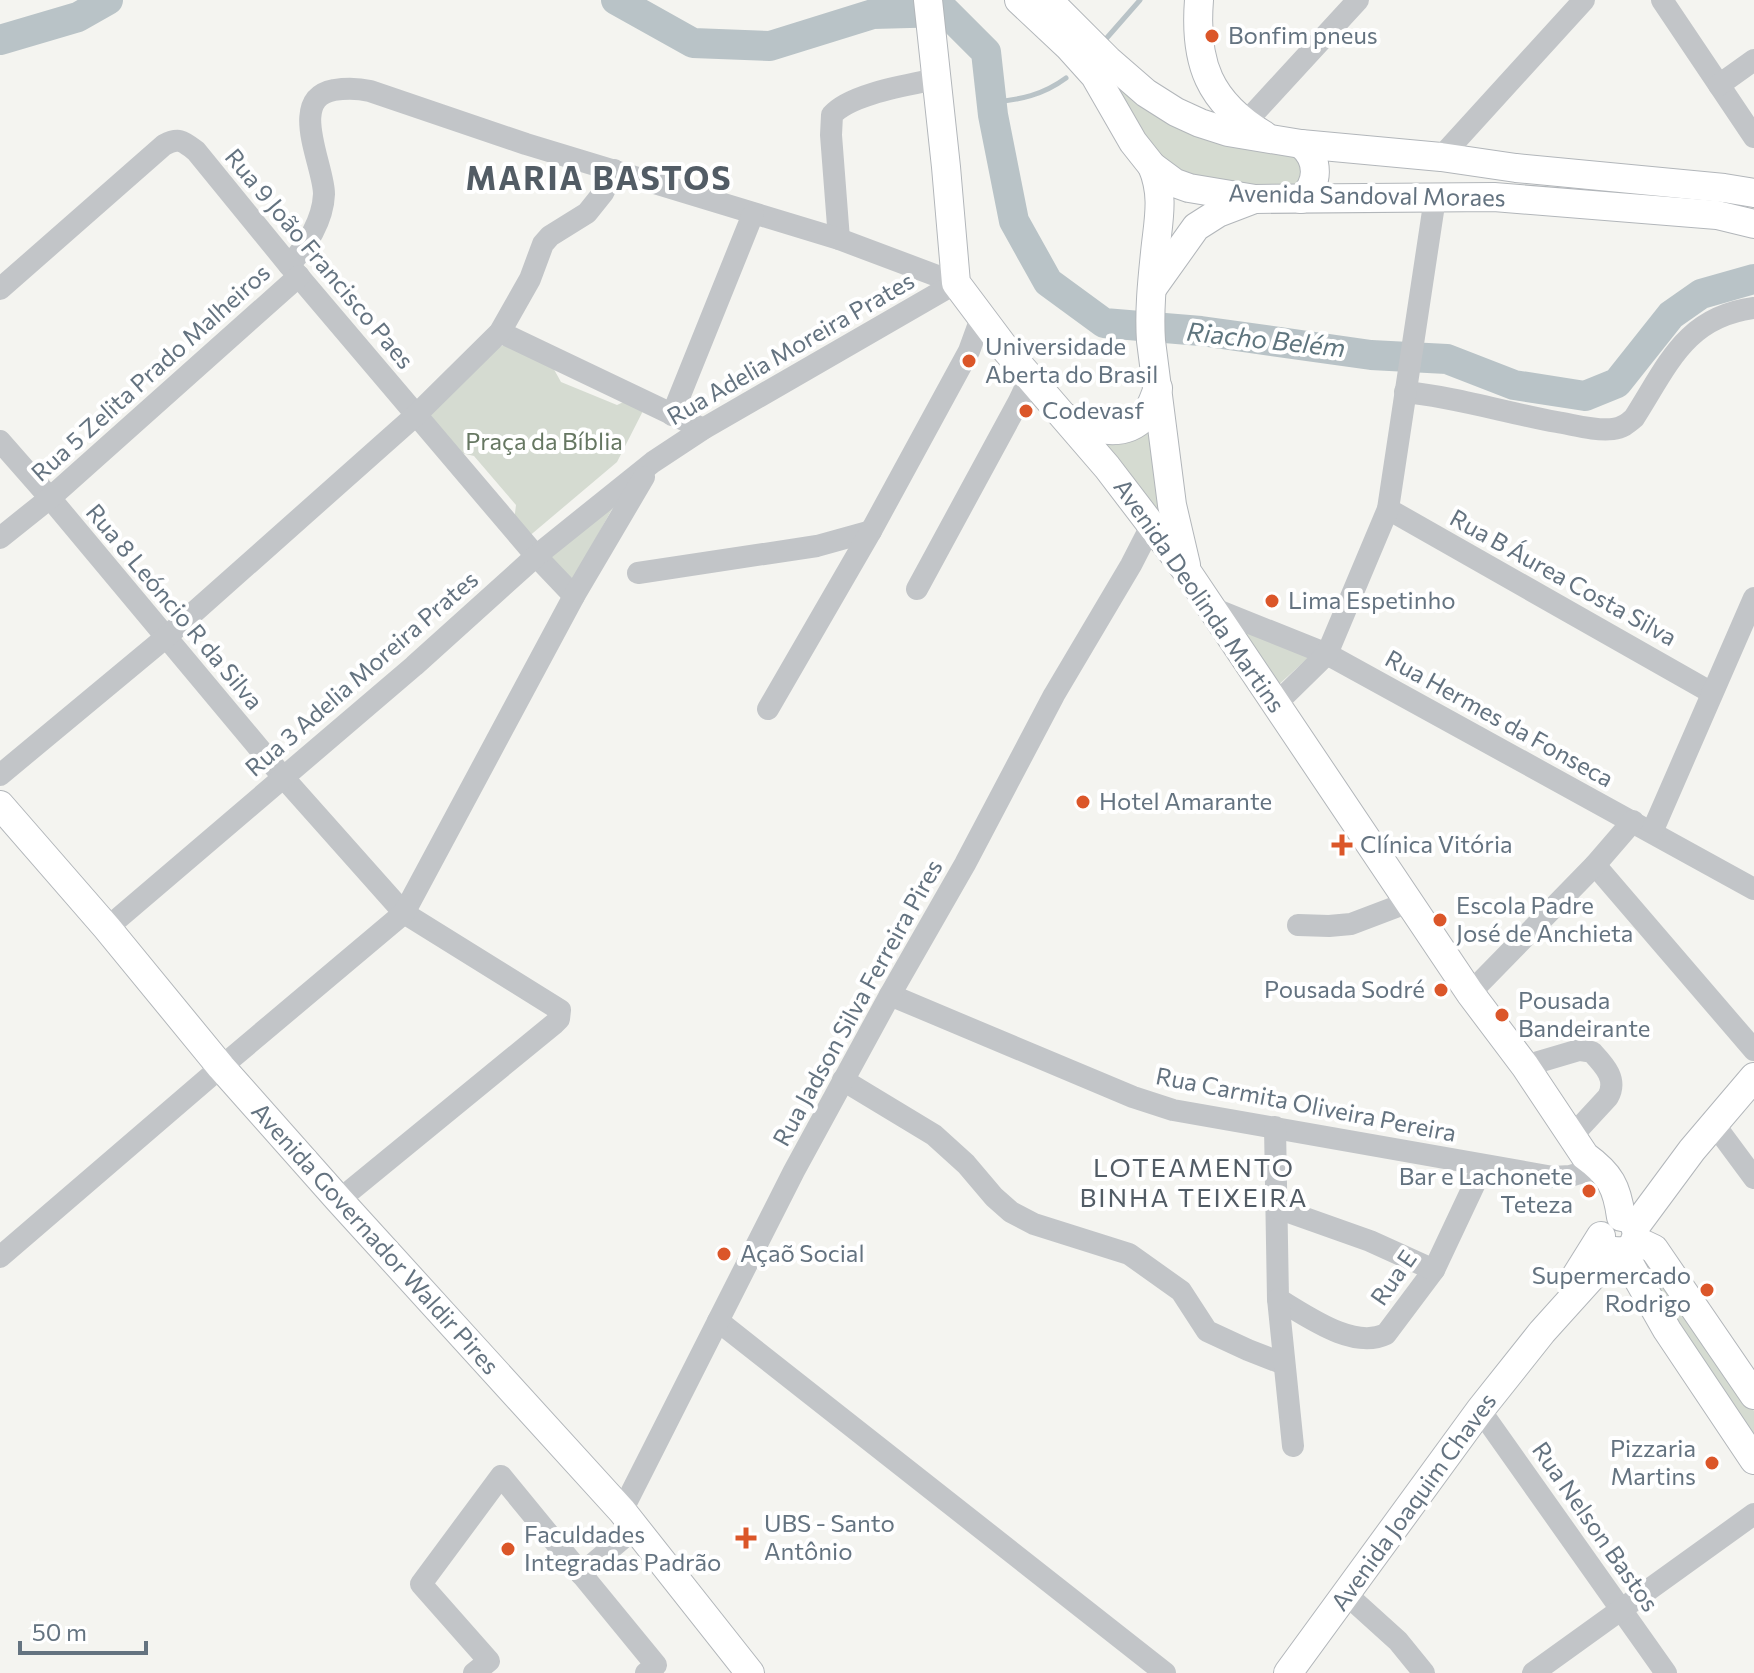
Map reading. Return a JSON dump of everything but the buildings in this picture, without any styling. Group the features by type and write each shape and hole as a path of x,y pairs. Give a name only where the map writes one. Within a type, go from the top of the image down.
{"main road":[{"name":"Avenida Sandoval Moraes","path":"1019,0 1065,14 1102,68 1133,142 1152,166 1175,183 1189,188 1255,199 1494,197 1701,213 1754,224"},
{"path":"1199,0 1198,41 1206,74 1227,106 1245,123 1272,139"},
{"path":"928,3 956,283"},
{"name":"Avenida Sandoval Moraes","path":"1102,68 1176,112 1228,132 1301,144 1754,193"},
{"path":"1301,144 1308,150 1316,172 1312,186 1301,199"},
{"path":"1356,198 1346,187 1345,166 1360,149"},
{"path":"1152,166 1161,201 1150,315 1172,505 1188,573"},
{"path":"1150,315 1175,255 1196,227 1218,213 1255,199"},
{"name":"Avenida Deolinda Martins","path":"956,283 1030,378 1107,467 1188,573 1470,993 1525,1066 1581,1155 1599,1166 1609,1178 1617,1190 1621,1232 1667,1330 1754,1460"},
{"path":"1063,416 1099,430 1116,430 1133,425 1151,406 1158,388"},
{"name":"Avenida Governador Waldir Pires","path":"0,805 107,928 221,1067 628,1520 750,1673"},
{"name":"Avenida Joaquim Chaves","path":"1288,1673 1480,1410 1621,1232 1637,1197 1663,1171 1692,1150 1754,1077"},
{"path":"1621,1232 1654,1249 1754,1395"}],"street":[{"path":"1245,123 1358,0"},
{"path":"1441,157 1584,0"},
{"path":"1662,0 1754,137"},
{"path":"1719,85 1754,60"},
{"path":"839,239 832,115 847,103 936,79"},
{"name":"Rua 5 Zelita Prado Malheiros","path":"0,538 50,498 294,270 298,255 322,210 322,174 312,136 310,113 322,94 329,91 354,88 370,91 526,144 839,239 956,283"},
{"name":"Rua 9 João Francisco Paes","path":"0,289 172,142 196,151 416,415 574,596"},
{"path":"0,775 165,638 416,415 500,332 530,279 543,244 550,236 587,213 603,193 614,170"},
{"path":"1276,704 1327,654 1388,509 1435,198"},
{"path":"673,448 668,414 753,214"},
{"name":"Rua Adelia Moreira Prates","path":"653,462 703,429 956,283"},
{"path":"1406,383 1430,395 1510,413 1596,429 1613,429 1625,426 1634,418 1693,332 1714,319 1754,308"},
{"path":"768,709 871,531 969,351 981,318"},
{"path":"500,332 703,429"},
{"path":"917,589 1030,378"},
{"name":"Rua 8 Leóncio R da Silva","path":"0,441 283,777 404,913 559,1008 561,1014 554,1024 339,1200"},
{"path":"0,1257 404,913 574,596 653,462"},
{"name":"Rua 3 Adelia Moreira Prates","path":"107,928 414,666 536,556 653,462"},
{"name":"Rua B Áurea Costa Silva","path":"1388,509 1712,693"},
{"name":"Rua Jadson Silva Ferreira Pires","path":"628,1520 718,1321 794,1171 965,864 1054,695 1151,526"},
{"path":"638,573 817,546 871,531"},
{"path":"1470,993 1595,865 1642,826 1712,693 1754,598"},
{"name":"Rua Hermes da Fonseca","path":"1212,608 1327,654 1754,889"},
{"path":"1595,865 1754,1050"},
{"path":"1298,925 1351,924 1409,902"},
{"name":"Rua Carmita Oliveira Pereira","path":"890,995 1146,1101 1185,1112 1553,1177 1570,1176 1581,1155"},
{"path":"1525,1066 1579,1050 1592,1052 1612,1078 1612,1090 1581,1155"},
{"path":"843,1080 934,1135 1011,1212 1034,1224 1129,1254 1181,1291 1207,1331 1284,1364"},
{"path":"1714,1124 1754,1178"},
{"path":"1275,1127 1278,1299 1293,1446"},
{"name":"Rua E","path":"1278,1299 1347,1335 1376,1339 1386,1334 1434,1270 1483,1166"},
{"path":"1277,1208 1370,1241 1434,1270"},
{"path":"718,1321 1165,1673"},
{"name":"Rua Nelson Bastos","path":"1480,1410 1666,1673"},
{"path":"474,1673 489,1661 421,1584 501,1476 656,1665 646,1673"},
{"path":"1533,1673 1754,1514"},
{"path":"581,1574 628,1520"},
{"path":"1346,1594 1398,1641 1424,1673"}],"green space":[{"path":"1053,13 1109,66 1297,154 1303,171 1301,180 1287,190 1215,183 1157,163"},
{"name":"Praça da Bíblia","path":"507,344 551,364 561,382 617,405 630,399 645,407 617,462 527,538 514,521 516,505 474,456 457,452 423,413 499,347"},
{"path":"1149,421 1171,533 1101,437"},
{"path":"633,471 564,596 532,565"},
{"path":"1227,618 1309,657 1275,688"},
{"path":"1658,1273 1754,1411 1754,1444 1673,1323 1654,1275"}],"waterway":[{"name":"Riacho Belém","path":"0,40 78,17 108,0"},
{"name":"Riacho Belém","path":"616,0 693,43 770,46 873,14 946,12 986,52 993,115 1014,221 1048,282 1104,323 1201,331 1371,355 1447,359 1514,385 1585,396 1617,383 1671,315 1701,294 1754,279"},
{"path":"1105,40 1140,0"},
{"path":"992,102 1031,96 1066,78"}],"place":[{"name":"Bonfim pneus","path":"1212,36"},
{"name":"Universidade Aberta do Brasil","path":"969,361"},
{"name":"Codevasf","path":"1026,411"},
{"name":"Lima Espetinho","path":"1272,601"},
{"name":"Hotel Amarante","path":"1083,802"},
{"name":"Clínica Vitória","path":"1342,845"},
{"name":"Escola Padre José de Anchieta","path":"1440,920"},
{"name":"Pousada Sodré","path":"1441,990"},
{"name":"Pousada Bandeirante","path":"1502,1015"},
{"name":"Bar e Lachonete Teteza","path":"1589,1191"},
{"name":"Açaõ Social","path":"724,1254"},
{"name":"Supermercado Rodrigo","path":"1707,1290"},
{"name":"Pizzaria Martins","path":"1712,1463"},
{"name":"UBS - Santo Antônio","path":"746,1538"},
{"name":"Faculdades Integradas Padrão","path":"508,1549"}],"district":[{"name":"MARIA BASTOS","path":"599,179"},
{"name":"LOTEAMENTO BINHA TEIXEIRA","path":"1194,1183"}]}
